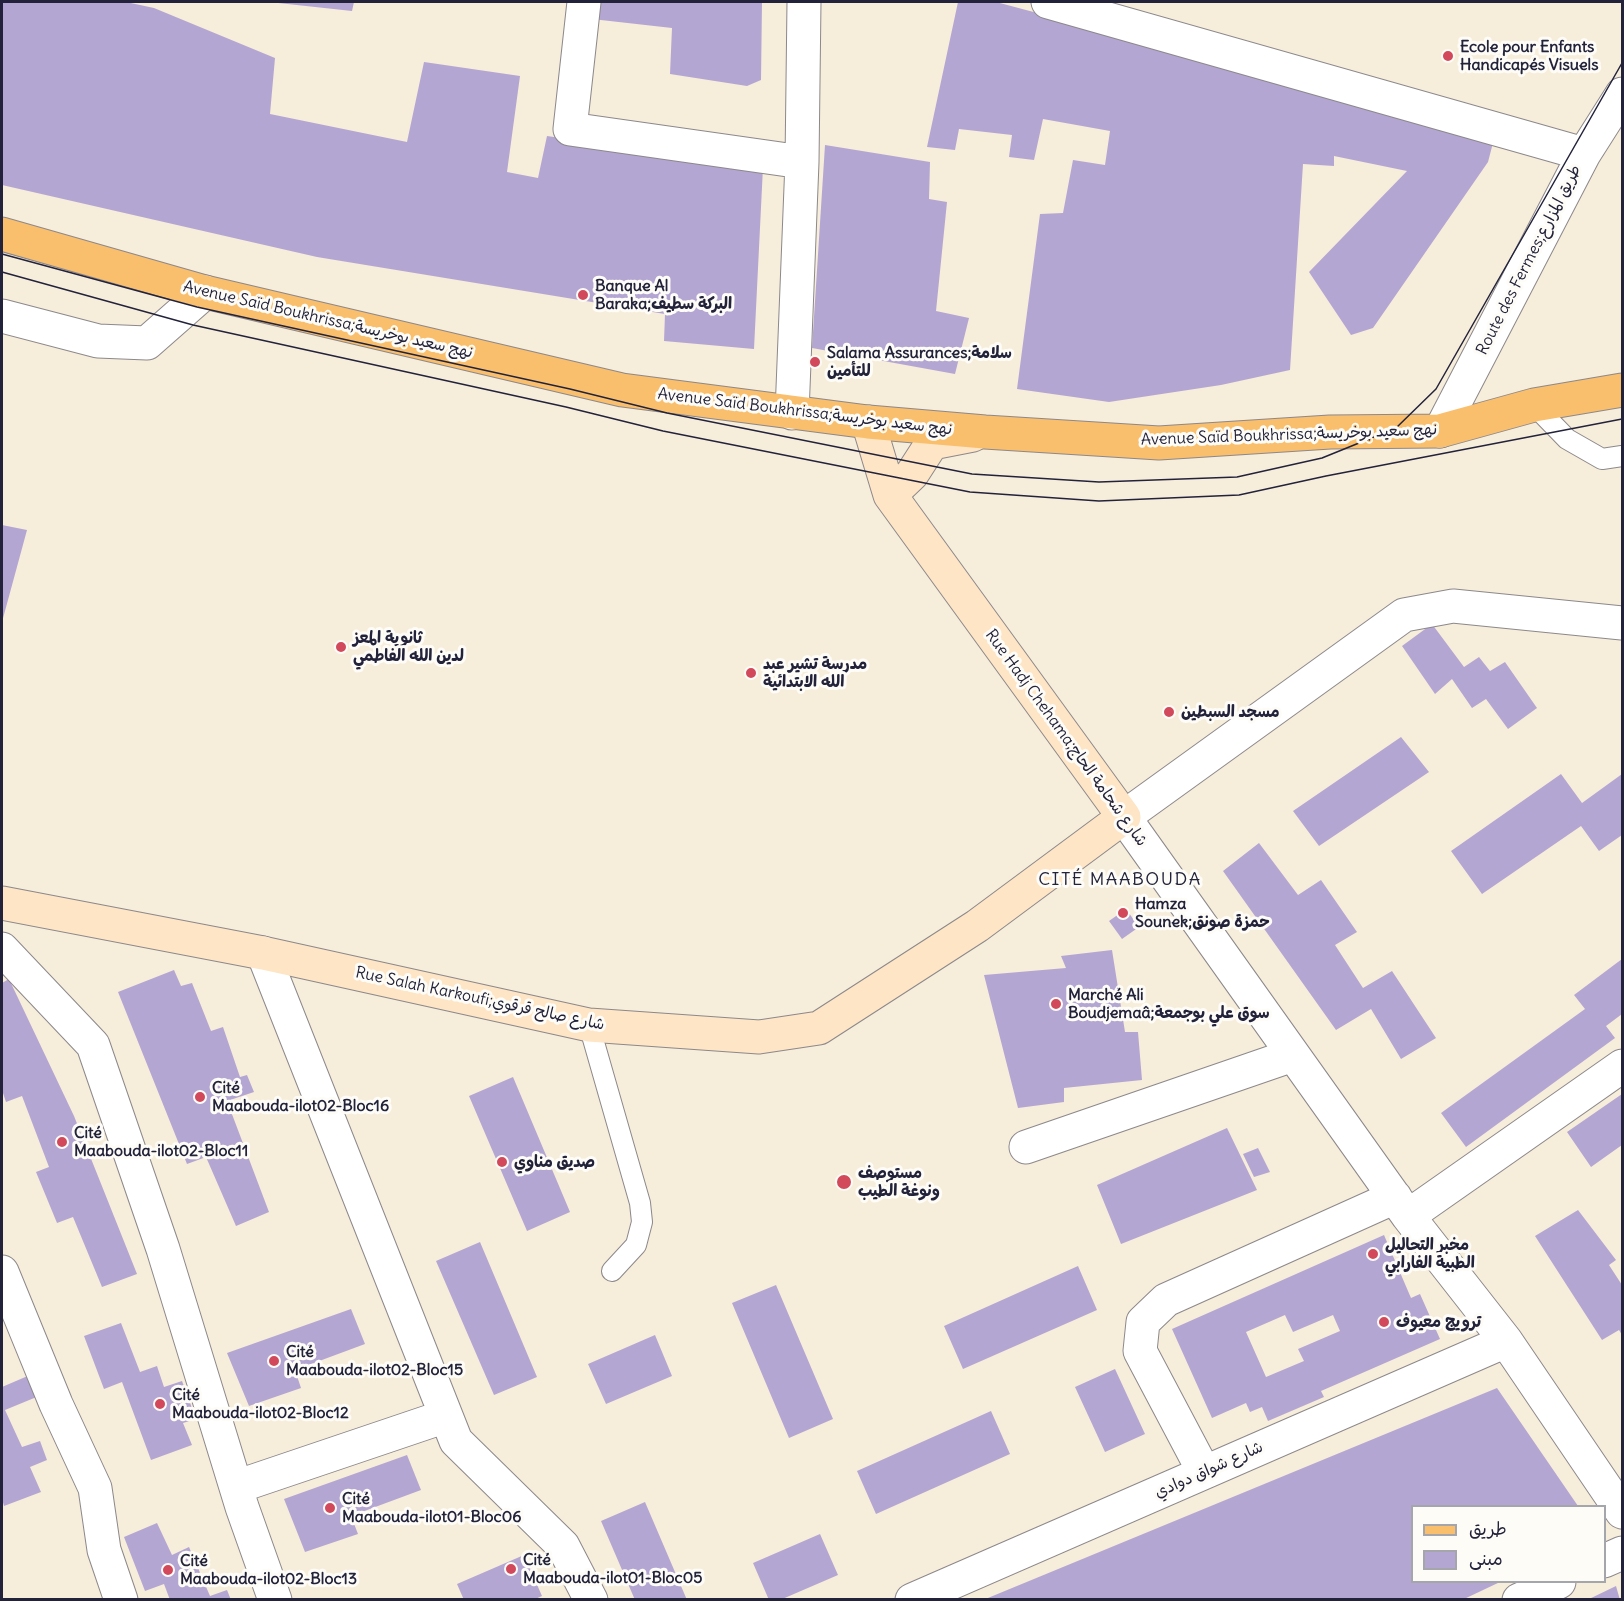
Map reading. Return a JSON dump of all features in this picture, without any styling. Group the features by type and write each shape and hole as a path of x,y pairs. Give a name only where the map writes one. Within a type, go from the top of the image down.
{"main road":[{"name":"Avenue Saïd Boukhrissa;نهج سعيد بوخريسة","path":"2,234 205,292 622,390 868,422 1159,443 1330,432 1440,431 1534,405 1623,390"}],"street":[{"path":"584,2 570,129 802,162"},
{"path":"792,413 802,162 804,2"},
{"path":"1048,2 1584,154"},
{"name":"Route des Fermes;طريق المزارع","path":"1440,431 1584,154 1623,94"},
{"path":"2,316 98,341 147,343 205,292"},
{"name":"Rue Hadj Chehama;شارع شحامة الحاج","path":"868,422 890,495 1124,817 1401,1207 1506,1341 1623,1512"},
{"path":"890,495 912,474 932,443 985,432"},
{"name":"Rue Salah Karkoufi;شارع صالح قرقوي","path":"2,903 263,953 589,1025 759,1037 819,1028 977,927 1124,817 1404,615 1454,606 1623,623"},
{"path":"2,949 93,1045 163,1248 236,1487 275,1599"},
{"path":"263,953 456,1440 563,1546 591,1599"},
{"path":"1026,1147 1293,1055"},
{"path":"1204,1472 1140,1351 1143,1322 1166,1300 1401,1207 1623,1066"},
{"path":"2,1272 56,1404 95,1488 104,1550 121,1599"},
{"name":"شارع شواق دوادي","path":"912,1599 1506,1341"},
{"path":"236,1487 446,1416"},
{"path":"1606,1561 1623,1553"},
{"path":"1519,1599 1555,1583"}],"lane":[{"path":"1534,405 1567,439 1602,459 1623,456"},
{"path":"589,1025 640,1203 642,1222 636,1245 612,1271"}],"building":[{"path":"2,2 126,2 154,8 275,58 270,114 407,142 424,62 520,76 507,172 538,178 547,136 763,167 754,349 664,341 665,314 317,257 2,185"},
{"path":"269,2 354,2 352,11"},
{"path":"594,2 762,2 761,80 747,86 670,74 672,28 592,19"},
{"path":"958,2 996,2 1495,135 1488,162 1373,328 1351,335 1309,272 1407,171 1334,156 1334,166 1303,164 1290,370 1221,385 1109,402 1017,389 1040,214 1063,213 1073,160 1105,165 1110,131 1043,119 1034,160 1009,157 1012,135 959,129 955,150 927,147"},
{"path":"825,145 930,162 929,199 947,202 936,311 969,318 955,374 812,348"},
{"path":"2,525 27,530 2,622"},
{"path":"1432,624 1464,667 1479,657 1490,671 1505,662 1537,708 1508,729 1486,699 1472,708 1452,679 1435,694 1402,646"},
{"path":"1401,737 1429,772 1319,846 1293,811"},
{"path":"1561,774 1582,803 1622,774 1622,835 1599,851 1581,826 1482,894 1451,851"},
{"path":"1259,843 1298,895 1321,880 1357,932 1335,945 1363,988 1392,971 1436,1038 1401,1059 1371,1009 1336,1030 1223,871"},
{"path":"1126,909 1139,927 1122,939 1109,921"},
{"name":"Marché Ali Boudjemaâ;سوق علي بوجمعة","path":"1112,950 1125,1032 1138,1032 1142,1080 1064,1088 1064,1102 1018,1108 984,975 1066,968 1061,956"},
{"path":"1622,959 1622,1014 1606,1026 1615,1038 1466,1147 1441,1113 1585,1009 1574,995"},
{"name":"Cité Maabouda-ilot02-Bloc16","path":"174,970 181,986 192,983 211,1031 223,1027 240,1077 247,1075 254,1092 227,1101 269,1212 236,1226 206,1157 187,1164 118,992"},
{"name":"Cité Maabouda-ilot02-Bloc11","path":"9,979 74,1116 137,1274 102,1287 73,1217 57,1223 36,1172 49,1167 22,1096 6,1102 2,1090 2,983"},
{"path":"513,1077 570,1212 527,1231 469,1096"},
{"path":"1622,1094 1622,1145 1591,1167 1567,1132"},
{"path":"1227,1128 1257,1190 1121,1244 1097,1185"},
{"path":"1258,1148 1270,1172 1254,1177 1243,1154"},
{"path":"1578,1210 1616,1260 1609,1265 1622,1285 1622,1335 1619,1330 1602,1340 1535,1236"},
{"name":"ترويج معيوف","path":"1384,1235 1411,1298 1420,1294 1440,1339 1321,1391 1324,1397 1268,1421 1262,1407 1250,1412 1246,1403 1212,1418 1172,1329","holes":["1285,1315 1293,1332 1333,1315 1340,1331 1298,1349 1304,1361 1266,1377 1246,1332"]},
{"path":"480,1242 537,1377 494,1395 436,1261"},
{"path":"1078,1266 1097,1310 963,1369 944,1326"},
{"path":"776,1285 833,1419 789,1438 732,1303"},
{"name":"Cité Maabouda-ilot02-Bloc15","path":"351,1309 365,1344 295,1370 301,1388 249,1406 227,1353"},
{"name":"Cité Maabouda-ilot02-Bloc12","path":"121,1323 140,1372 157,1366 164,1387 182,1381 196,1419 183,1423 192,1445 151,1460 122,1382 104,1389 84,1336"},
{"path":"655,1335 672,1376 606,1404 588,1364"},
{"path":"1115,1369 1145,1434 1105,1452 1075,1387"},
{"path":"30,1375 39,1396 5,1410 22,1447 40,1441 47,1460 30,1467 41,1492 4,1506 2,1499 2,1387"},
{"path":"1497,1388 1577,1505 1411,1505 1411,1583 1498,1583 1462,1600 983,1600"},
{"path":"991,1411 1010,1454 876,1514 857,1471"},
{"name":"Cité Maabouda-ilot01-Bloc06","path":"407,1455 421,1490 351,1516 358,1534 305,1552 284,1499"},
{"path":"645,1502 687,1600 635,1600 601,1521"},
{"name":"Cité Maabouda-ilot02-Bloc13","path":"157,1523 172,1555 189,1547 210,1596 227,1590 231,1600 170,1600 164,1584 145,1591 124,1537"},
{"path":"820,1534 838,1575 780,1600 769,1600 753,1563"},
{"name":"Cité Maabouda-ilot01-Bloc05","path":"524,1555 542,1596 533,1600 464,1600 457,1584"},
{"path":"1616,1586 1620,1600 1587,1600"}],"tram line":[{"path":"2,254 197,307 570,389 667,413 972,474 1099,482 1237,477 1322,458 1396,428 1436,389 1622,63"},
{"path":"2,272 193,325 566,407 663,431 970,492 1099,501 1239,495 1622,419"}],"place":[{"name":"Ecole pour Enfants Handicapés Visuels","path":"1448,56"},
{"name":"Banque Al Baraka;البركة سطيف","path":"583,295"},
{"name":"Salama Assurances;سلامة للتأمين","path":"815,362"},
{"name":"ثانوية المعز لدين الله الفاطمي","path":"341,647"},
{"name":"مدرسة تشير عبد الله الابتدائية","path":"751,673"},
{"name":"مسجد السبطين","path":"1169,712"},
{"name":"Hamza Sounek;حمزة صونق","path":"1123,913"},
{"name":"Marché Ali Boudjemaâ;سوق علي بوجمعة","path":"1056,1004"},
{"name":"Cité Maabouda-ilot02-Bloc16","path":"200,1097"},
{"name":"Cité Maabouda-ilot02-Bloc11","path":"62,1142"},
{"name":"صديق مناوي","path":"502,1162"},
{"name":"مستوصف ونوغة الطيب","path":"844,1182"},
{"name":"مخبر التحاليل الطبية الفارابي","path":"1373,1254"},
{"name":"ترويج معيوف","path":"1384,1322"},
{"name":"Cité Maabouda-ilot02-Bloc15","path":"274,1361"},
{"name":"Cité Maabouda-ilot02-Bloc12","path":"160,1404"},
{"name":"Cité Maabouda-ilot01-Bloc06","path":"330,1508"},
{"name":"Cité Maabouda-ilot01-Bloc05","path":"511,1569"},
{"name":"Cité Maabouda-ilot02-Bloc13","path":"168,1570"}],"district":[{"name":"CITÉ MAABOUDA","path":"1120,880"}]}
